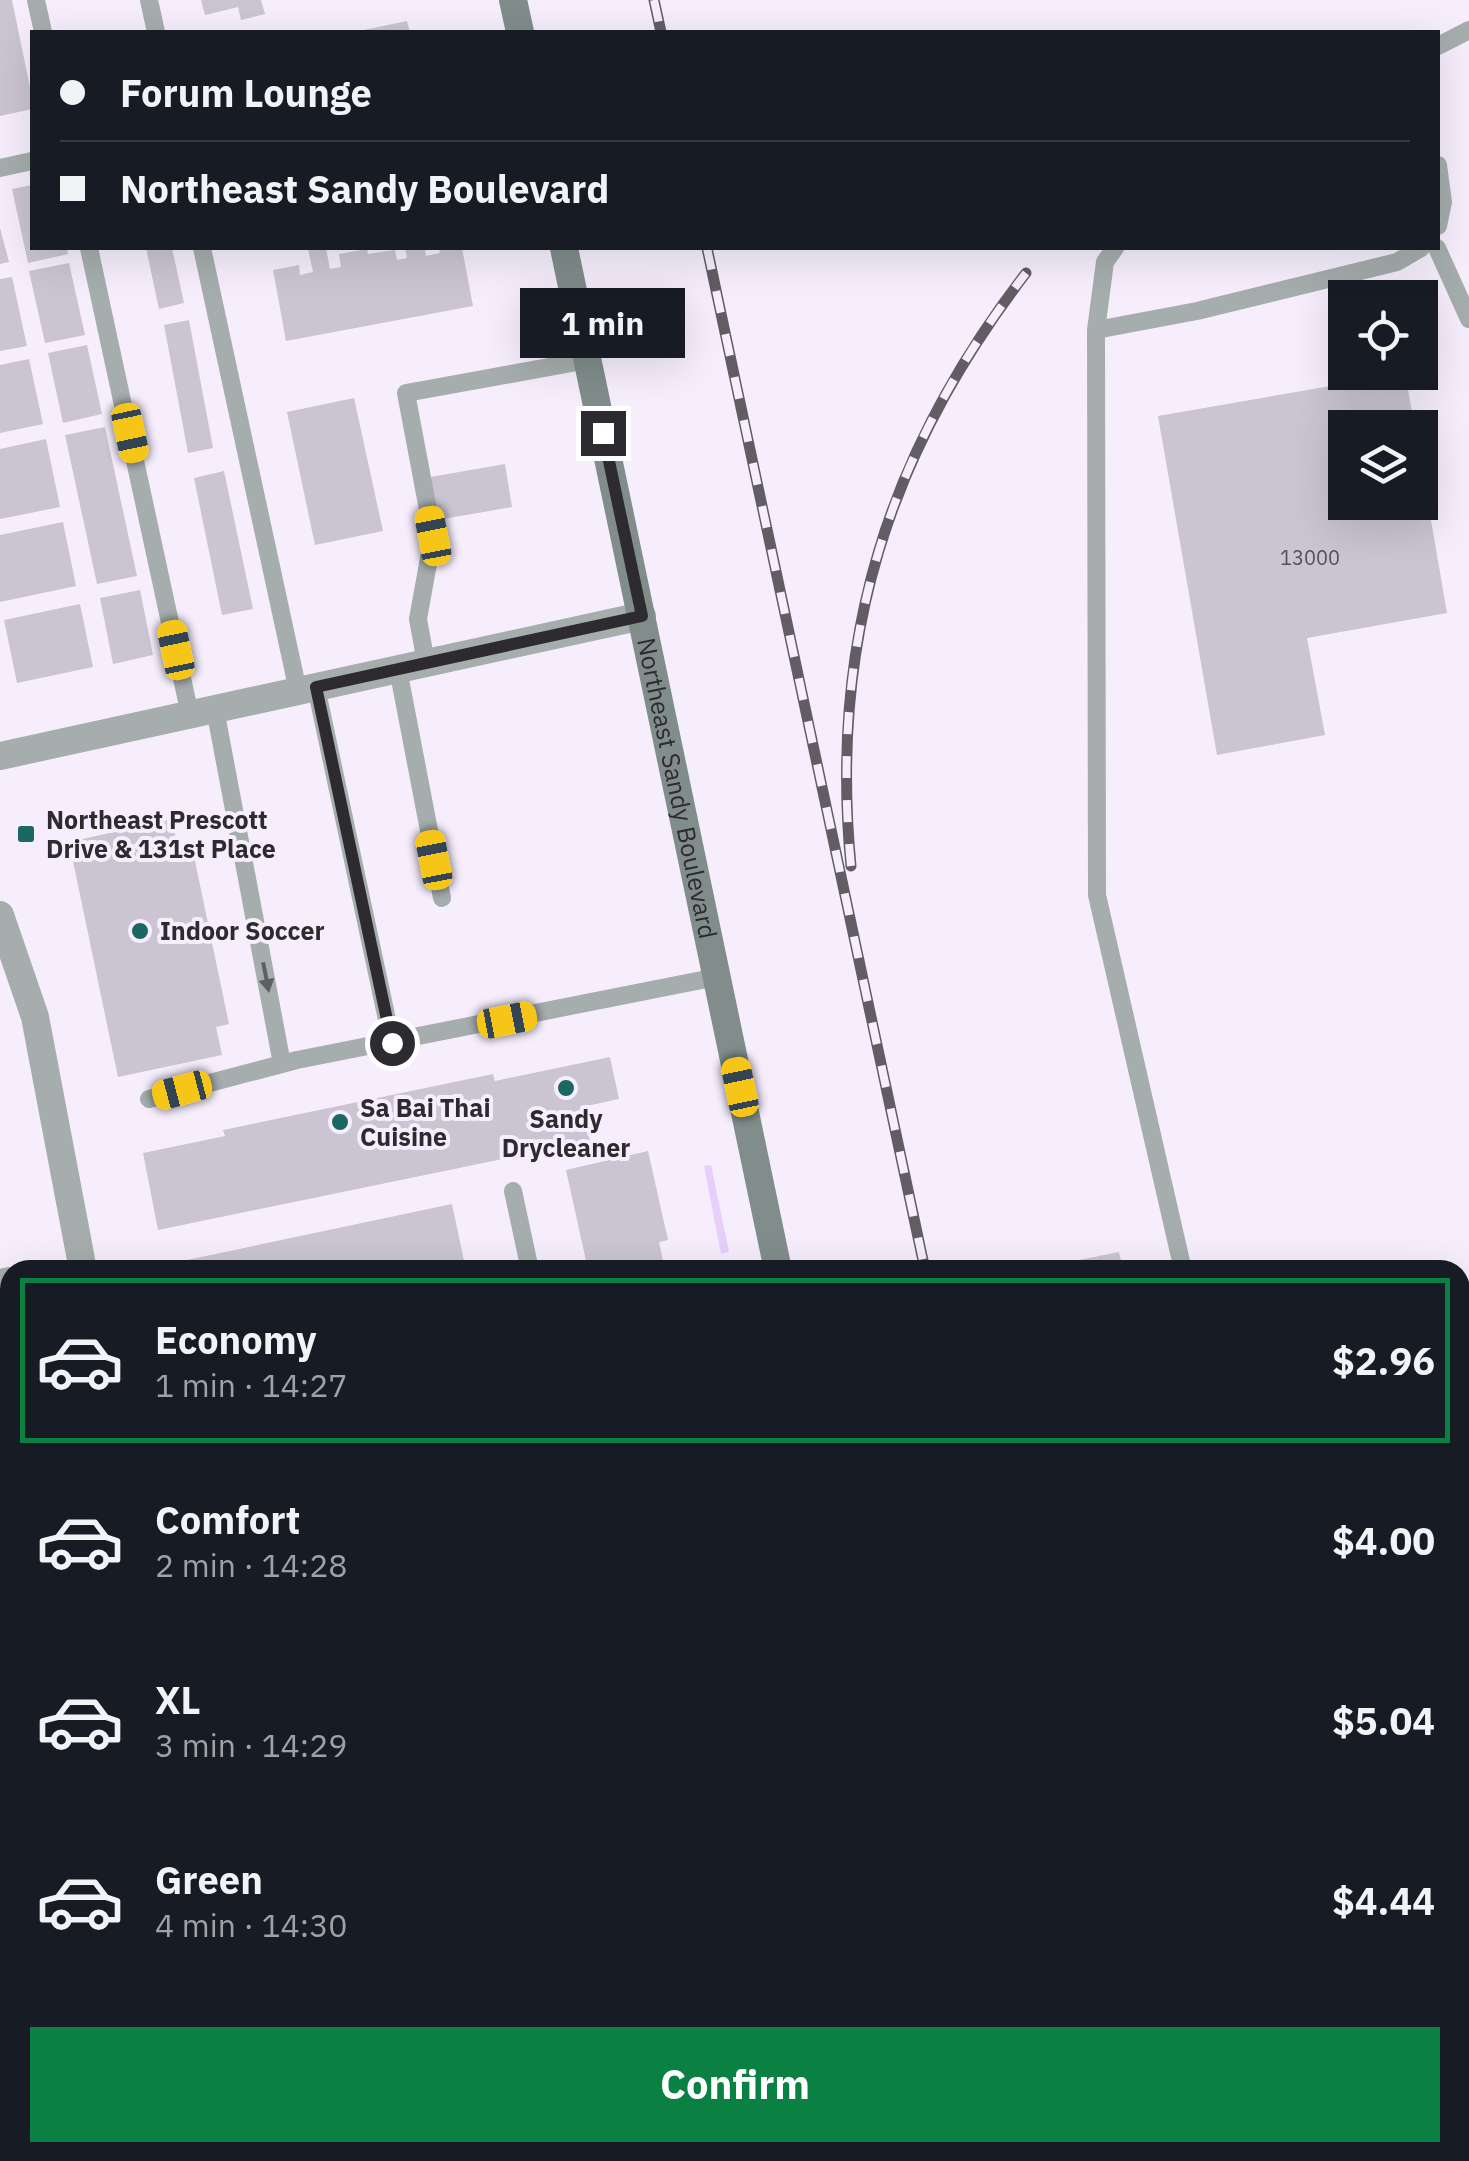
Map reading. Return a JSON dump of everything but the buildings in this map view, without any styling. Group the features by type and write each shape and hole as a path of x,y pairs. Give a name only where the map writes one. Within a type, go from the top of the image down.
{"main road":[{"path":"513,0 520,30"},
{"name":"Northeast Sandy Boulevard","path":"564,250 776,1260"}],"street":[{"path":"0,756 642,616"},
{"path":"0,915 35,1017 76,1260"}],"lane":[{"path":"36,0 43,30"},
{"path":"149,0 156,30"},
{"path":"1440,45 1469,30"},
{"path":"0,168 30,160"},
{"path":"1440,177 1444,202 1440,218"},
{"path":"90,250 203,712 282,1064"},
{"path":"202,250 392,1043"},
{"path":"1114,250 1106,262 1096,330 1097,895 1181,1260"},
{"path":"1096,330 1197,311 1397,262 1418,250"},
{"path":"1439,250 1469,319"},
{"path":"426,663 418,619 433,536 406,392 588,360"},
{"path":"398,669 442,898"},
{"path":"149,1099 282,1064 717,978"},
{"path":"513,1191 528,1260"}],"shaded area":[{"path":"711,1165 729,1252 721,1254 704,1166"}],"railway":[{"path":"654,0 661,30"},
{"path":"707,250 923,1260"},
{"path":"851,866 847,783 850,703 860,626 879,552 904,480 937,409 1026,273"}],"place":[{"name":"Northeast Prescott Drive & 131st Place","path":"26,834"},
{"name":"Indoor Soccer","path":"140,931"},
{"name":"Sandy Drycleaner","path":"566,1088"},
{"name":"Sa Bai Thai Cuisine","path":"340,1122"}],"route":[{"path":"392,1043 316,687 642,616 603,433"}]}
